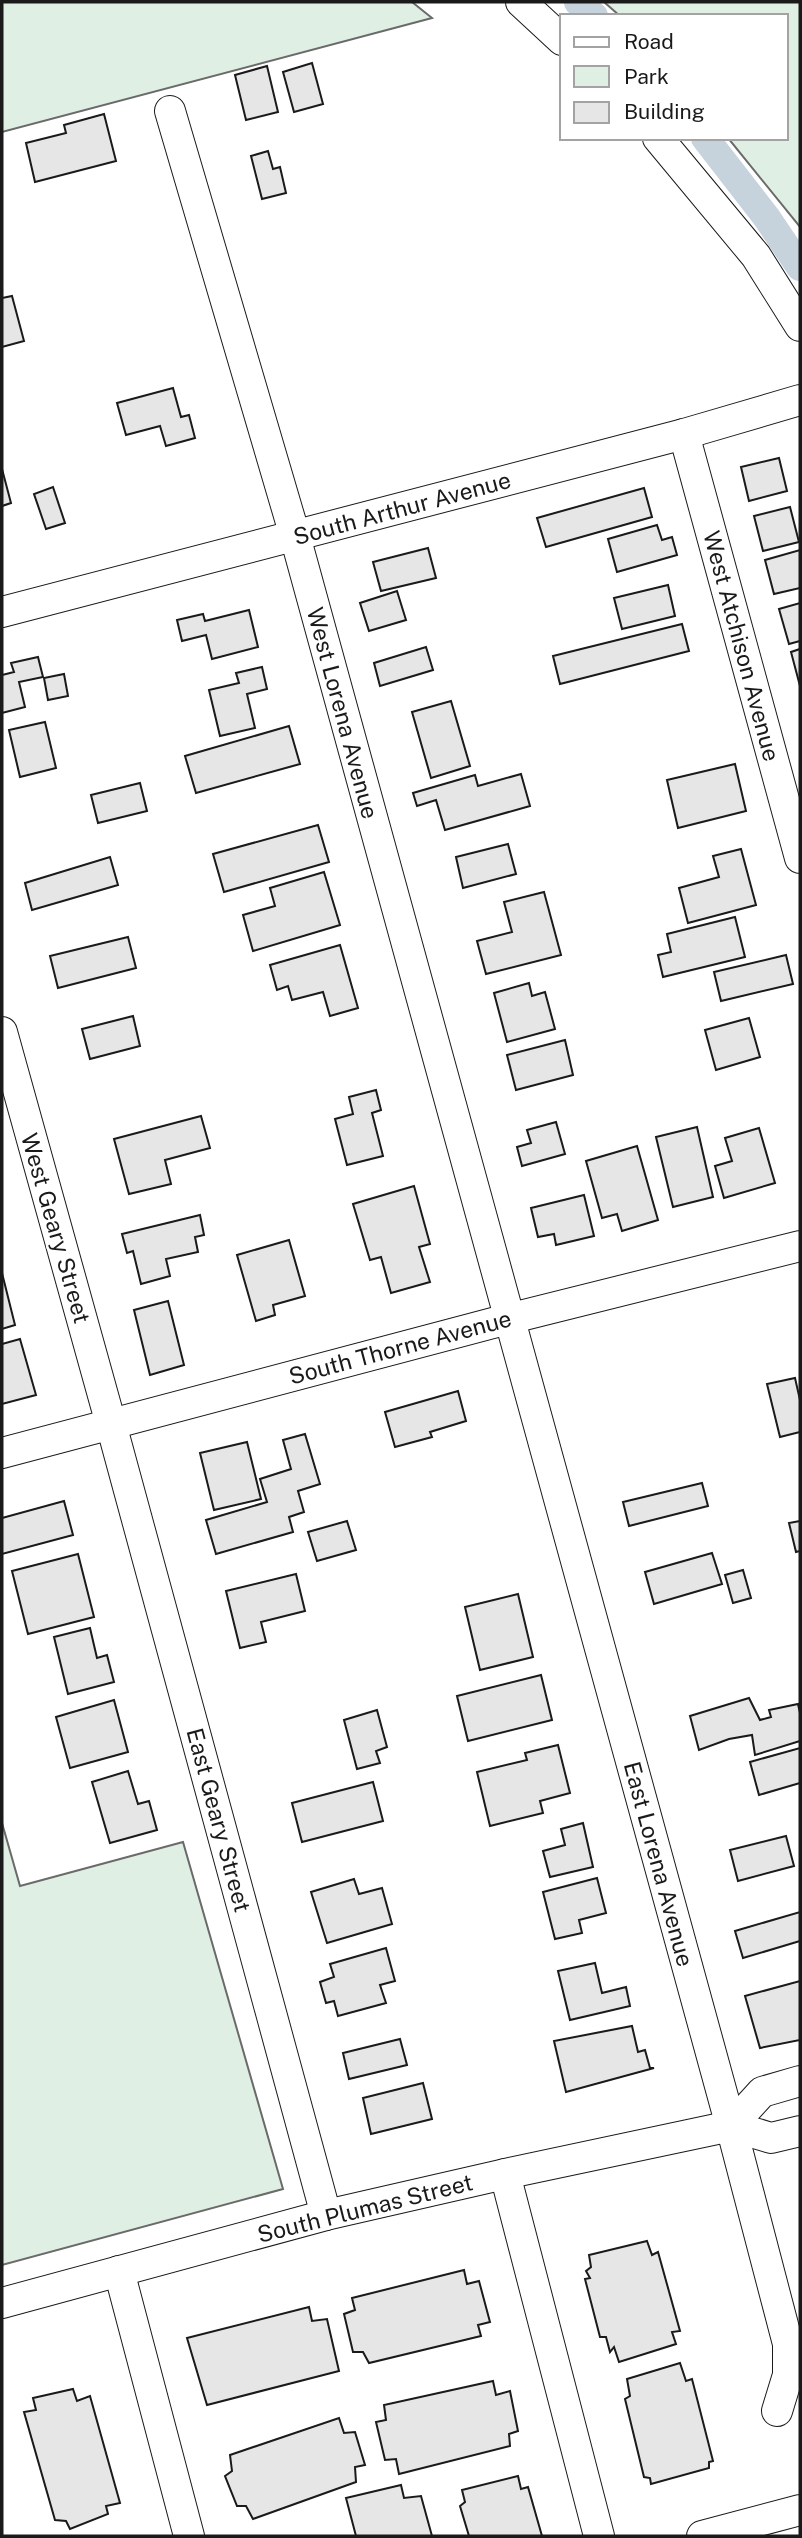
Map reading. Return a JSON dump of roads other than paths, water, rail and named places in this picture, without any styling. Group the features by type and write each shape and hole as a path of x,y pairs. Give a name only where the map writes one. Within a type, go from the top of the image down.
{"street":[{"path":"521,2 560,38"},
{"name":"West Lorena Avenue","path":"170,111 295,536 508,1319"},
{"path":"660,140 756,256 800,326"},
{"name":"South Arthur Avenue","path":"2,612 684,434 800,400"},
{"name":"West Atchison Avenue","path":"684,434 800,858"},
{"name":"West Geary Street","path":"2,1032 111,1424"},
{"name":"South Thorne Avenue","path":"2,1453 508,1319 800,1246"},
{"name":"East Lorena Avenue","path":"508,1319 731,2126 788,2344 788,2375 777,2411"},
{"name":"East Geary Street","path":"111,1424 326,2215"},
{"path":"731,2126 762,2092 800,2081"},
{"name":"South Plumas Street","path":"2,2303 326,2215 505,2174 731,2126 771,2138 800,2131"},
{"path":"505,2174 599,2536"},
{"path":"119,2271 189,2536"},
{"path":"702,2536 800,2510"}],"waterway":[{"path":"578,2 592,14"},
{"path":"707,140 767,218 800,267"}]}
